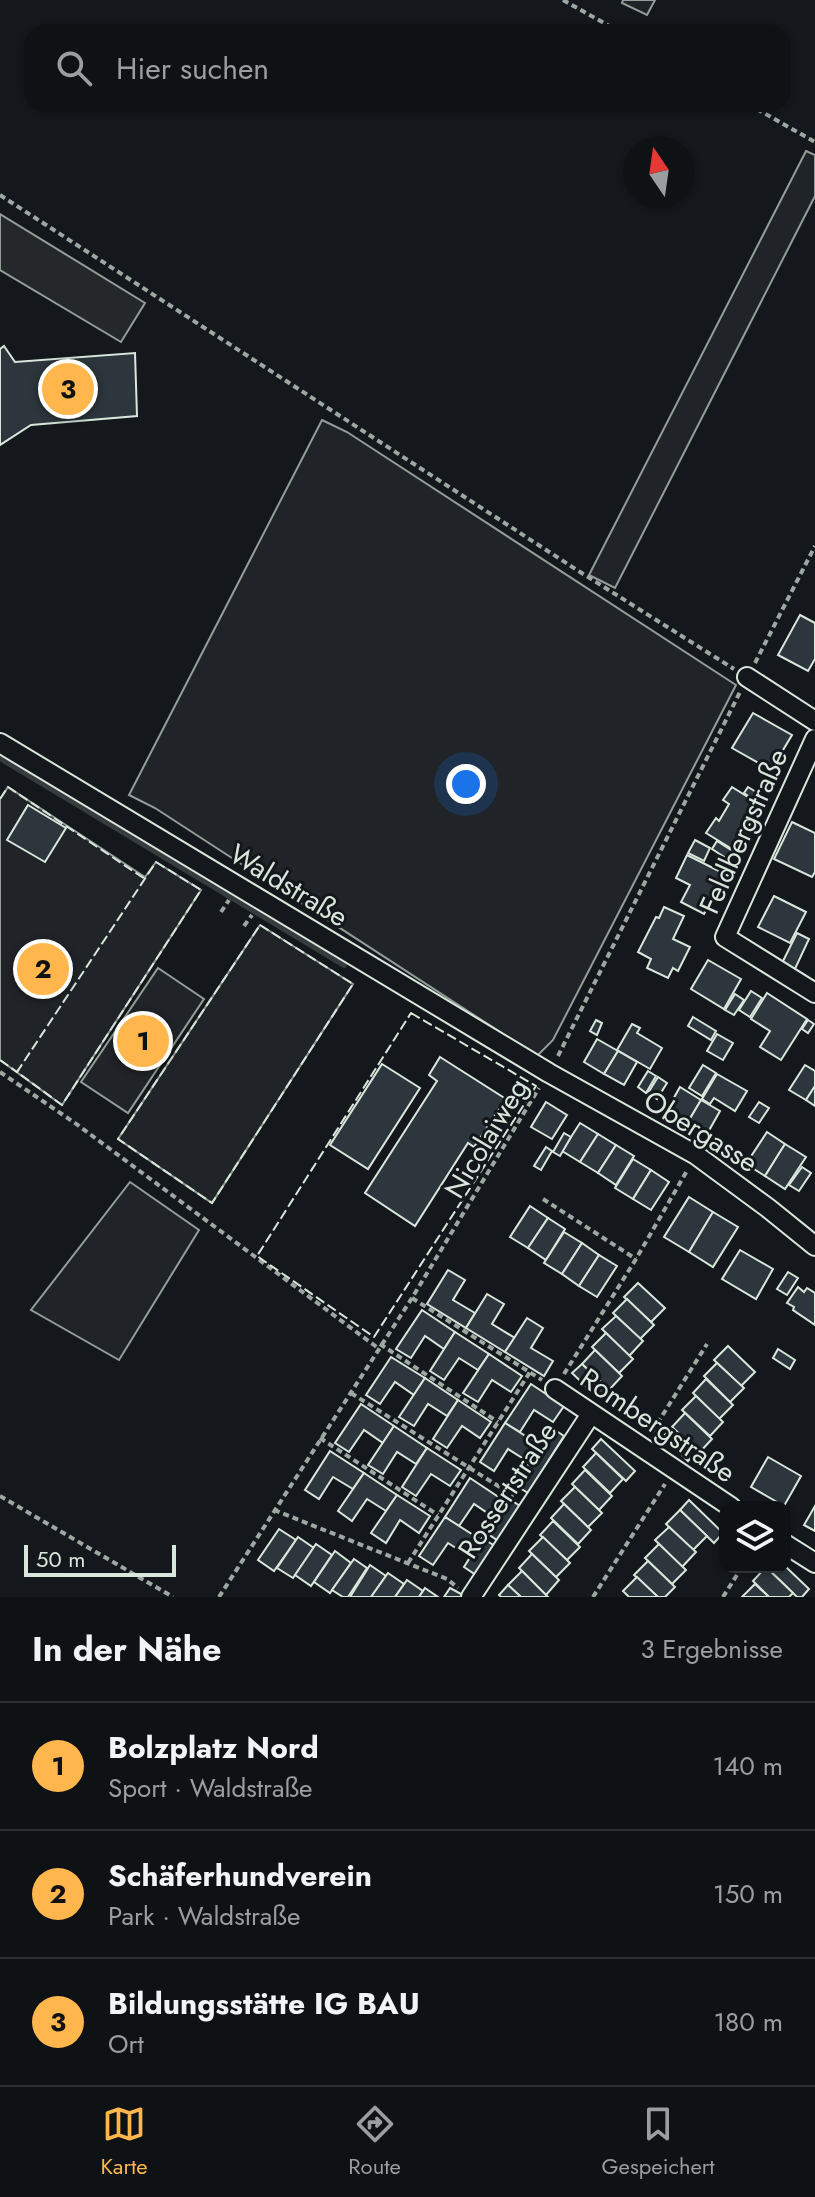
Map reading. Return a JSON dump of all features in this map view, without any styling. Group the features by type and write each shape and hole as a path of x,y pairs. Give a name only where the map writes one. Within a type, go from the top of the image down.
{"street":[{"name":"Feldbergstraße","path":"747,677 815,721"},
{"name":"Feldbergstraße","path":"815,739 725,937 815,993"},
{"name":"Waldstraße","path":"0,743 549,1073"},
{"name":"Obergasse","path":"549,1073 696,1155 815,1246"},
{"name":"Rombergstraße","path":"555,1389 722,1501"},
{"name":"Rossertstraße","path":"471,1597 591,1414"},
{"path":"791,1548 815,1563"}],"path":[{"path":"563,0 606,24"},
{"path":"762,112 815,142"},
{"path":"0,195 747,677"},
{"name":"Nicolaiweg","path":"219,1597 412,1298 549,1073 815,546"},
{"path":"221,912 226,904"},
{"path":"244,926 249,918"},
{"path":"0,1072 75,1123 379,1346 498,1422"},
{"path":"555,1389 696,1155"},
{"path":"543,1199 636,1259"},
{"path":"412,1298 539,1377"},
{"path":"642,1448 707,1344"},
{"path":"408,1563 530,1372"},
{"path":"351,1393 497,1484"},
{"path":"320,1438 438,1515"},
{"path":"593,1597 675,1469"},
{"path":"0,1496 173,1597"},
{"path":"274,1510 447,1579"},
{"path":"723,1597 738,1573"}],"shaded area":[{"path":"623,0 655,0 647,15 622,3"},
{"path":"806,151 815,155 815,196 615,588 589,575"},
{"path":"0,214 145,303 121,342 0,270"},
{"path":"322,420 347,432 736,685 553,1040 537,1056 155,808 129,795"},
{"path":"8,787 145,877 156,862 201,890 62,1105 0,1060 0,799"},
{"path":"260,925 353,984 212,1203 118,1139"},
{"path":"158,968 204,999 128,1113 81,1082"},
{"path":"130,1182 199,1230 119,1360 31,1310"}],"building":[{"path":"4,346 15,362 135,353 137,416 31,425 0,445 0,349"},
{"path":"800,615 815,623 815,659 808,671 778,655"},
{"path":"753,713 792,735 771,770 732,748"},
{"path":"732,787 759,804 737,852 706,833 716,818 719,821 729,804 723,800"},
{"path":"748,787 761,795 757,802 744,793"},
{"path":"28,805 66,828 45,862 7,840"},
{"path":"792,822 815,833 815,872 812,877 774,859"},
{"path":"695,840 710,848 704,861 688,853"},
{"path":"717,841 734,852 729,860 712,849"},
{"path":"687,855 729,876 704,914 681,902 690,885 676,878"},
{"path":"774,896 806,912 790,943 758,927"},
{"path":"664,907 684,916 673,939 690,947 678,971 673,968 668,978 647,968 651,959 638,952"},
{"path":"797,933 809,939 794,971 781,965"},
{"path":"708,960 741,979 724,1009 691,989"},
{"path":"751,991 762,998 750,1017 739,1010"},
{"path":"767,993 807,1019 781,1060 760,1047 770,1031 751,1019"},
{"path":"735,994 744,1000 734,1015 725,1010"},
{"path":"693,1017 716,1031 711,1040 688,1026"},
{"path":"596,1020 602,1023 597,1035 590,1031"},
{"path":"808,1020 814,1024 808,1033 802,1029"},
{"path":"632,1024 640,1028 637,1033 662,1048 650,1069 617,1050"},
{"path":"717,1034 733,1043 723,1060 707,1051"},
{"path":"597,1039 618,1051 604,1074 584,1062"},
{"path":"618,1051 637,1062 624,1085 604,1074"},
{"path":"440,1057 506,1099 474,1147 468,1143 415,1226 365,1193 437,1081 429,1075"},
{"path":"382,1064 420,1088 368,1169 330,1145"},
{"path":"703,1065 716,1073 702,1096 689,1088"},
{"path":"805,1065 815,1071 815,1086 806,1100 789,1090"},
{"path":"648,1071 656,1076 646,1093 638,1087"},
{"path":"717,1074 747,1091 735,1111 714,1098 710,1104 702,1099"},
{"path":"658,1077 667,1083 657,1099 648,1093"},
{"path":"815,1086 815,1106 806,1100"},
{"path":"680,1087 701,1100 688,1122 667,1110"},
{"path":"701,1100 720,1111 707,1134 688,1122"},
{"path":"546,1102 567,1115 552,1139 531,1127"},
{"path":"759,1102 769,1108 759,1123 749,1117"},
{"path":"580,1123 598,1134 580,1162 562,1151"},
{"path":"767,1132 785,1144 765,1176 746,1164"},
{"path":"564,1133 571,1137 560,1156 553,1152"},
{"path":"598,1134 616,1145 598,1173 580,1162"},
{"path":"785,1144 806,1157 785,1189 765,1176"},
{"path":"616,1145 634,1156 616,1185 598,1173"},
{"path":"546,1147 552,1151 541,1170 534,1166"},
{"path":"633,1159 651,1170 633,1199 615,1188"},
{"path":"802,1167 811,1173 799,1191 789,1185"},
{"path":"651,1170 669,1182 651,1210 633,1199"},
{"path":"689,1197 713,1212 689,1252 664,1237"},
{"path":"530,1206 548,1218 528,1248 510,1237"},
{"path":"713,1212 738,1227 713,1267 689,1252"},
{"path":"548,1218 565,1229 546,1260 528,1248"},
{"path":"564,1232 582,1243 562,1274 544,1263"},
{"path":"582,1243 599,1255 579,1286 562,1274"},
{"path":"740,1250 773,1269 756,1299 722,1279"},
{"path":"599,1255 617,1266 597,1297 579,1286"},
{"path":"448,1270 465,1280 453,1300 475,1313 466,1328 427,1304"},
{"path":"788,1272 798,1278 787,1295 777,1289"},
{"path":"638,1283 665,1308 651,1322 624,1297"},
{"path":"798,1287 804,1292 807,1288 815,1293 815,1325 787,1303"},
{"path":"487,1294 504,1304 492,1324 515,1338 505,1352 466,1328"},
{"path":"627,1299 654,1325 640,1339 613,1313"},
{"path":"422,1310 455,1332 444,1349 425,1336 411,1358 396,1349"},
{"path":"616,1316 643,1341 629,1356 602,1329"},
{"path":"527,1318 543,1328 531,1348 553,1361 544,1376 505,1352"},
{"path":"455,1332 489,1354 478,1370 459,1358 444,1380 430,1371"},
{"path":"606,1333 633,1359 619,1373 592,1347"},
{"path":"728,1346 755,1372 741,1386 714,1360"},
{"path":"778,1349 795,1360 790,1369 773,1358"},
{"path":"595,1350 622,1376 609,1390 582,1364"},
{"path":"489,1354 522,1376 511,1392 492,1380 478,1402 463,1393"},
{"path":"391,1357 425,1378 414,1395 395,1382 380,1404 366,1395"},
{"path":"717,1363 744,1388 730,1402 704,1376"},
{"path":"582,1364 607,1388 598,1398 572,1373"},
{"path":"425,1378 458,1400 447,1416 428,1404 414,1426 399,1417"},
{"path":"706,1379 733,1405 719,1419 693,1393"},
{"path":"531,1384 564,1406 553,1422 534,1410 520,1432 505,1423"},
{"path":"696,1396 723,1422 710,1436 682,1410"},
{"path":"458,1400 491,1422 480,1438 462,1426 447,1448 433,1439"},
{"path":"361,1404 394,1426 383,1443 364,1430 349,1452 335,1443"},
{"path":"685,1413 712,1439 699,1453 672,1427"},
{"path":"505,1423 538,1444 527,1461 508,1449 494,1471 480,1462"},
{"path":"394,1426 427,1448 416,1464 397,1452 383,1474 368,1465"},
{"path":"672,1427 697,1452 688,1461 663,1437"},
{"path":"552,1428 564,1436 528,1493 515,1485"},
{"path":"601,1439 635,1471 626,1481 592,1449"},
{"path":"427,1448 461,1470 450,1486 431,1474 416,1496 402,1487"},
{"path":"330,1451 364,1473 353,1489 333,1477 319,1499 305,1490"},
{"path":"596,1453 623,1479 610,1493 583,1467"},
{"path":"768,1457 801,1476 787,1501 775,1501 751,1487"},
{"path":"585,1470 612,1496 599,1510 572,1484"},
{"path":"364,1473 397,1495 386,1511 367,1499 352,1521 338,1511"},
{"path":"470,1478 503,1500 492,1516 474,1504 459,1526 445,1517"},
{"path":"575,1487 602,1513 588,1527 561,1501"},
{"path":"397,1495 430,1516 419,1533 400,1520 386,1543 371,1533"},
{"path":"508,1498 520,1506 497,1540 485,1532"},
{"path":"689,1500 719,1529 719,1537 714,1543 680,1510"},
{"path":"564,1504 591,1530 578,1544 551,1518"},
{"path":"815,1506 815,1531 804,1525"},
{"path":"680,1510 707,1536 693,1550 666,1524"},
{"path":"445,1517 478,1538 467,1555 448,1543 433,1565 419,1556"},
{"path":"553,1521 580,1547 567,1560 540,1535"},
{"path":"669,1527 696,1552 682,1567 655,1540"},
{"path":"279,1529 296,1540 274,1571 258,1560"},
{"path":"298,1537 314,1548 293,1578 277,1568"},
{"path":"543,1537 570,1563 556,1577 529,1551"},
{"path":"482,1538 495,1546 476,1575 464,1567"},
{"path":"316,1544 332,1555 311,1586 295,1575"},
{"path":"659,1544 686,1570 672,1584 645,1558"},
{"path":"335,1551 351,1563 330,1593 314,1582"},
{"path":"532,1554 559,1580 546,1595 519,1568"},
{"path":"354,1559 367,1568 348,1597 343,1597 332,1590"},
{"path":"648,1561 675,1587 665,1597 658,1597 634,1575"},
{"path":"370,1565 386,1576 371,1597 350,1597"},
{"path":"522,1571 548,1597 521,1597 508,1585"},
{"path":"791,1572 809,1589 802,1597 797,1597 772,1573"},
{"path":"388,1573 404,1584 395,1597 371,1597"},
{"path":"760,1573 772,1573 793,1593 789,1597 769,1597 753,1581"},
{"path":"637,1577 658,1597 629,1597 623,1591"},
{"path":"407,1580 423,1591 419,1597 395,1597"},
{"path":"755,1584 769,1597 742,1597"},
{"path":"508,1585 521,1597 501,1597 499,1595"},
{"path":"425,1588 438,1597 419,1597"},
{"path":"450,1588 463,1595 444,1597"}],"waterway":[{"path":"0,758 344,965"}],"fence":[{"path":"0,799 8,787 145,879"},
{"path":"156,862 201,890 62,1105 17,1072 156,862"},
{"path":"260,925 353,984 212,1203 118,1139 260,925"},
{"path":"411,1013 536,1086 374,1337 257,1256 411,1013"},
{"path":"0,1060 17,1072 19,1069"}],"place":[{"name":"Bildungsstätte IG BAU","path":"68,389"},
{"name":"Schäferhundverein","path":"43,969"},
{"name":"Bolzplatz Nord","path":"143,1041"}]}
